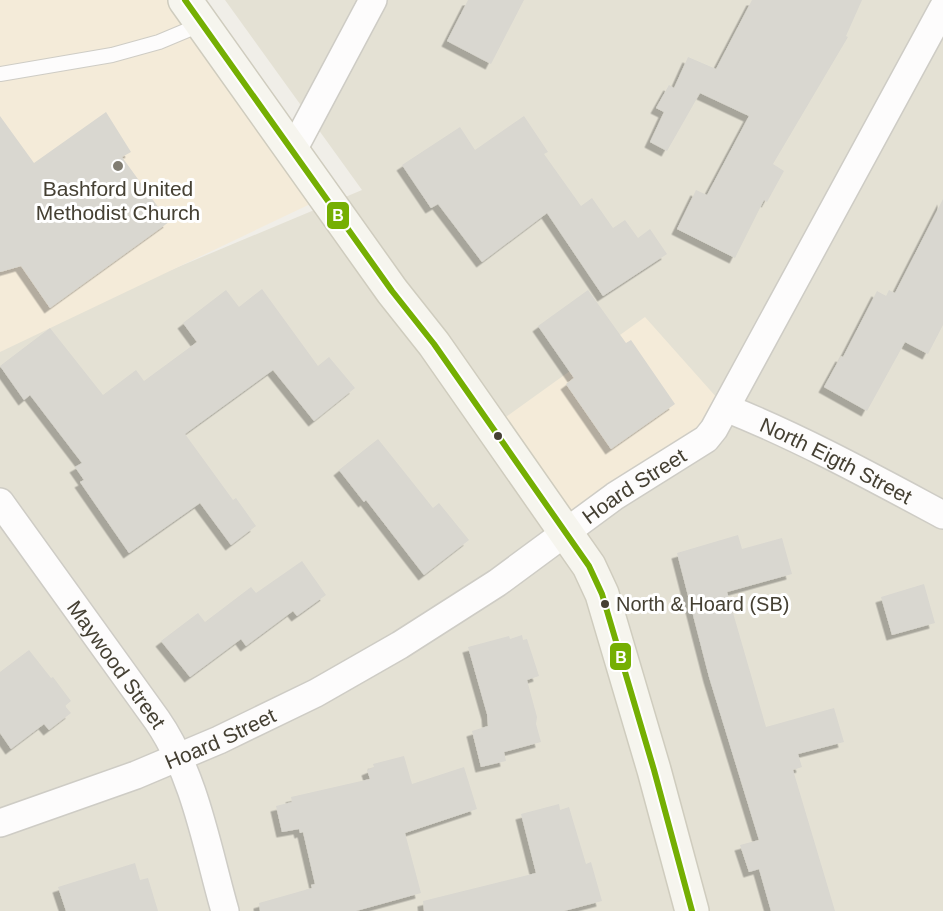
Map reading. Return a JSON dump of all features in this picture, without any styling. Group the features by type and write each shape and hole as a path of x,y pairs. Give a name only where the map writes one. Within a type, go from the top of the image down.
{"street":[{"path":"292,152 373,0"},
{"name":"Hoard Street","path":"0,823 126,779 219,740 316,693 400,645 497,583 615,496 706,439 726,408 943,8"},
{"path":"193,12 392,291 434,344 589,566 602,594 654,770 692,911"},
{"name":"North Eigth Street","path":"726,408 767,424 814,447 943,515"},
{"name":"Maywood Street","path":"0,502 157,720 179,756 225,911"}],"lane":[{"path":"0,74 112,56 159,42 193,12"}],"shaded area":[{"path":"0,0 185,0 325,197 0,352"},
{"path":"225,0 943,0 943,911 0,911 0,336 68,313 362,190"},
{"path":"645,317 726,408 566,533 492,427"}],"building":[{"path":"468,0 524,0 491,64 447,41"},
{"path":"752,0 862,0 846,36 848,37 773,164 784,171 767,202 764,200 735,258 677,229 696,190 707,195 749,116 700,93 667,151 650,142 664,112 656,108 669,85 674,88 688,57 716,69"},
{"path":"106,112 131,152 122,157 169,222 50,308 21,266 0,272 0,116 34,163"},
{"path":"524,116 548,152 544,154 581,206 592,198 613,228 625,220 638,238 650,229 667,254 603,296 547,213 482,262 438,204 431,208 402,165 460,127 475,150"},
{"path":"943,199 943,325 928,354 905,342 867,411 824,387 841,356 843,357 877,291 886,296 889,290 895,293"},
{"path":"262,289 318,366 329,357 355,388 314,421 273,370 185,434 233,500 236,498 256,526 231,545 200,503 129,553 80,482 84,480 75,467 82,463 30,395 24,400 0,366 50,328 103,395 136,370 144,381 197,342 183,323 226,290 239,307"},
{"path":"588,290 626,343 631,340 675,404 611,449 566,384 574,378 538,326"},
{"path":"378,439 433,508 439,503 469,540 424,575 366,500 364,502 339,470"},
{"path":"738,535 742,549 782,538 792,574 727,592 766,727 834,708 844,742 798,754 802,767 793,770 835,911 771,911 759,869 749,872 740,845 759,840 709,677 677,553"},
{"path":"302,561 326,595 297,616 293,611 246,646 241,639 190,677 161,641 198,613 205,622 251,587 256,593"},
{"path":"924,584 935,623 892,635 881,597"},
{"path":"522,635 523,640 527,639 539,676 527,680 541,742 504,752 506,761 481,767 472,731 488,726 487,714 468,647 509,636 510,639"},
{"path":"29,650 71,701 65,706 71,713 49,730 44,724 11,749 0,733 0,672"},
{"path":"404,756 412,784 464,767 477,809 405,833 421,893 356,911 260,911 259,903 312,888 311,885 315,884 303,832 300,833 299,829 282,832 276,806 292,802 291,797 370,779 367,770 374,767 373,764"},
{"path":"559,804 560,810 569,807 586,864 591,862 602,901 564,911 424,911 423,901 536,873 521,814"},
{"path":"135,863 140,880 148,878 158,911 66,911 58,887"}],"transit line":[{"name":"B","path":"185,0 392,291 434,344 589,566 602,594 654,770 692,911"}],"place":[{"name":"Bashford United Methodist Church","path":"118,166"},
{"name":"North & Hoard (SB)","path":"605,604"}]}
